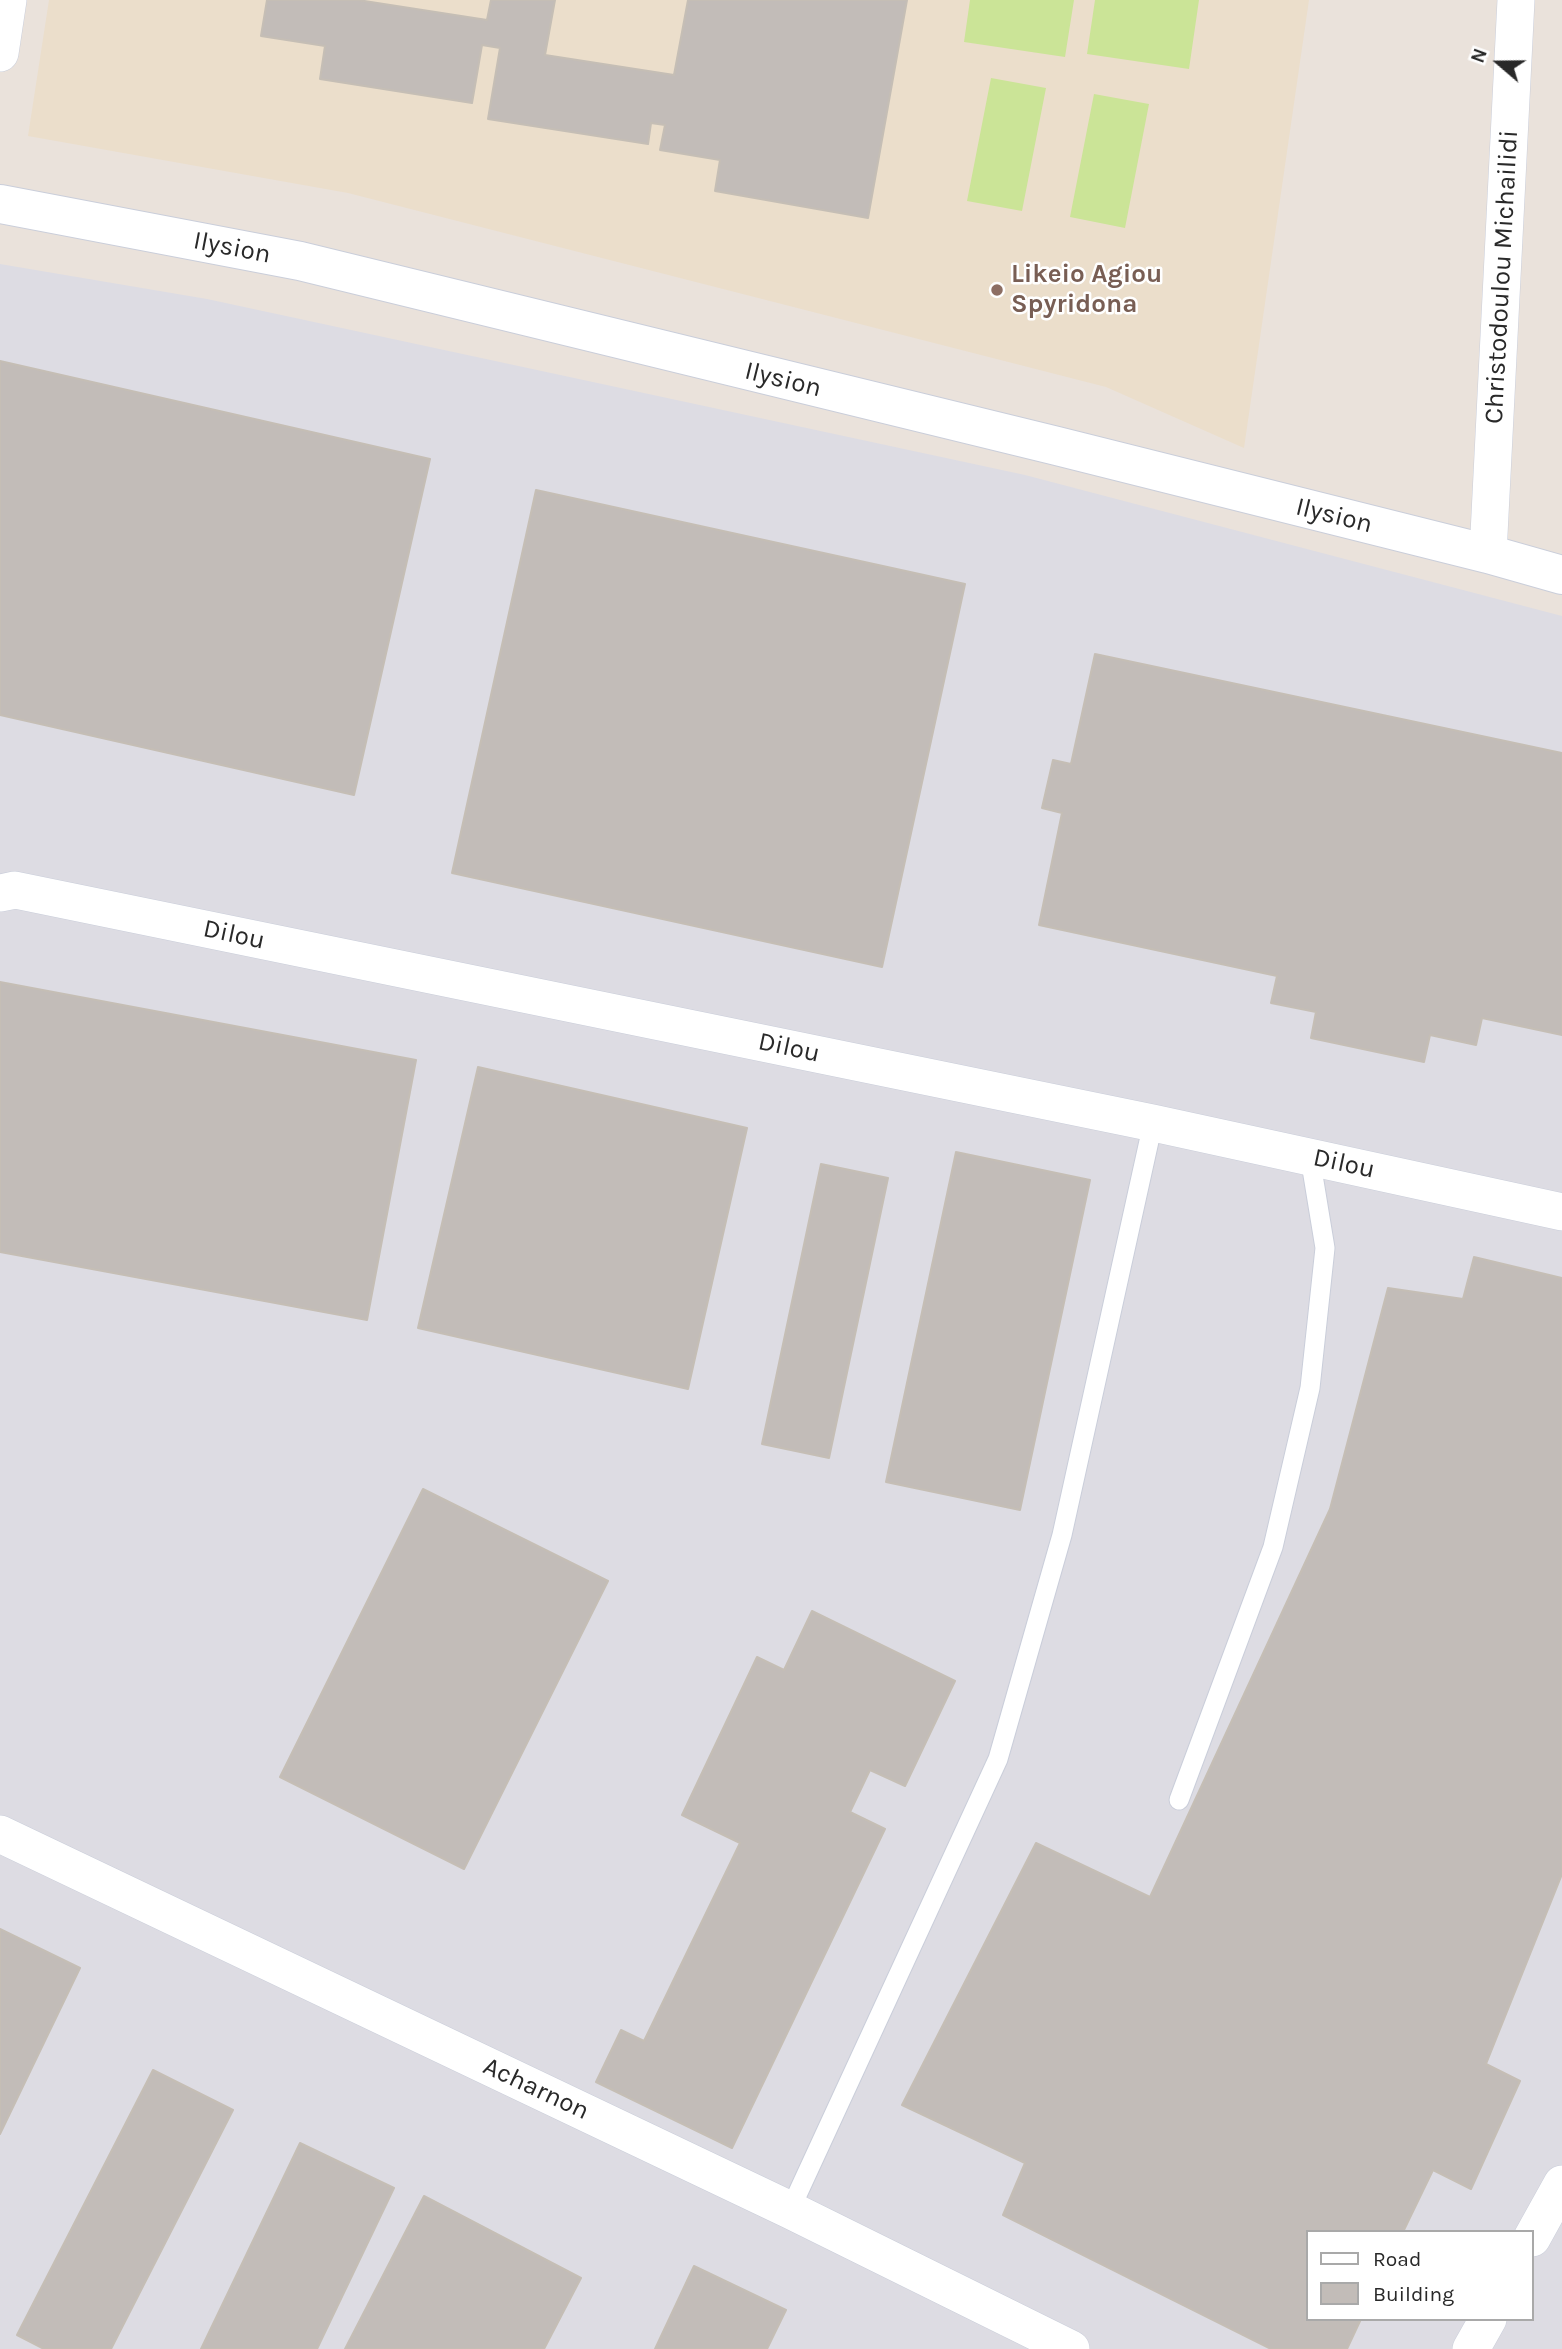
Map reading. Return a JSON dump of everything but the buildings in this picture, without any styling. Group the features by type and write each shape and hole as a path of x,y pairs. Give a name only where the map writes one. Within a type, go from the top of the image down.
{"street":[{"path":"0,53 8,0"},
{"name":"Christodoulou Michailidi","path":"1489,554 1516,0"},
{"name":"Ilysion","path":"0,204 300,261 1489,554 1562,575"},
{"name":"Dilou","path":"8,892 1153,1123 1562,1212"},
{"name":"Acharnon","path":"0,1834 790,2210 1071,2349"},
{"path":"1534,2234 1562,2183"},
{"path":"1471,2349 1487,2321"}],"lane":[{"path":"790,2210 998,1759 1062,1535 1153,1123"},
{"path":"1179,1800 1273,1547 1310,1388 1325,1248 1310,1157"}],"shaded area":[{"name":"Likeio Agiou Spyridona","path":"49,0 1309,0 1244,448 1106,387 348,193 28,136"},
{"path":"0,264 207,299 1025,475 1562,616 1562,2349 0,2349"}],"green space":[{"path":"970,0 1074,0 1065,57 964,42"},
{"path":"1095,0 1199,0 1189,69 1087,54"},
{"path":"991,78 1046,88 1022,211 967,201"},
{"path":"1094,94 1149,104 1125,228 1070,217"}],"place":[{"name":"Likeio Agiou Spyridona","path":"997,290"}]}
